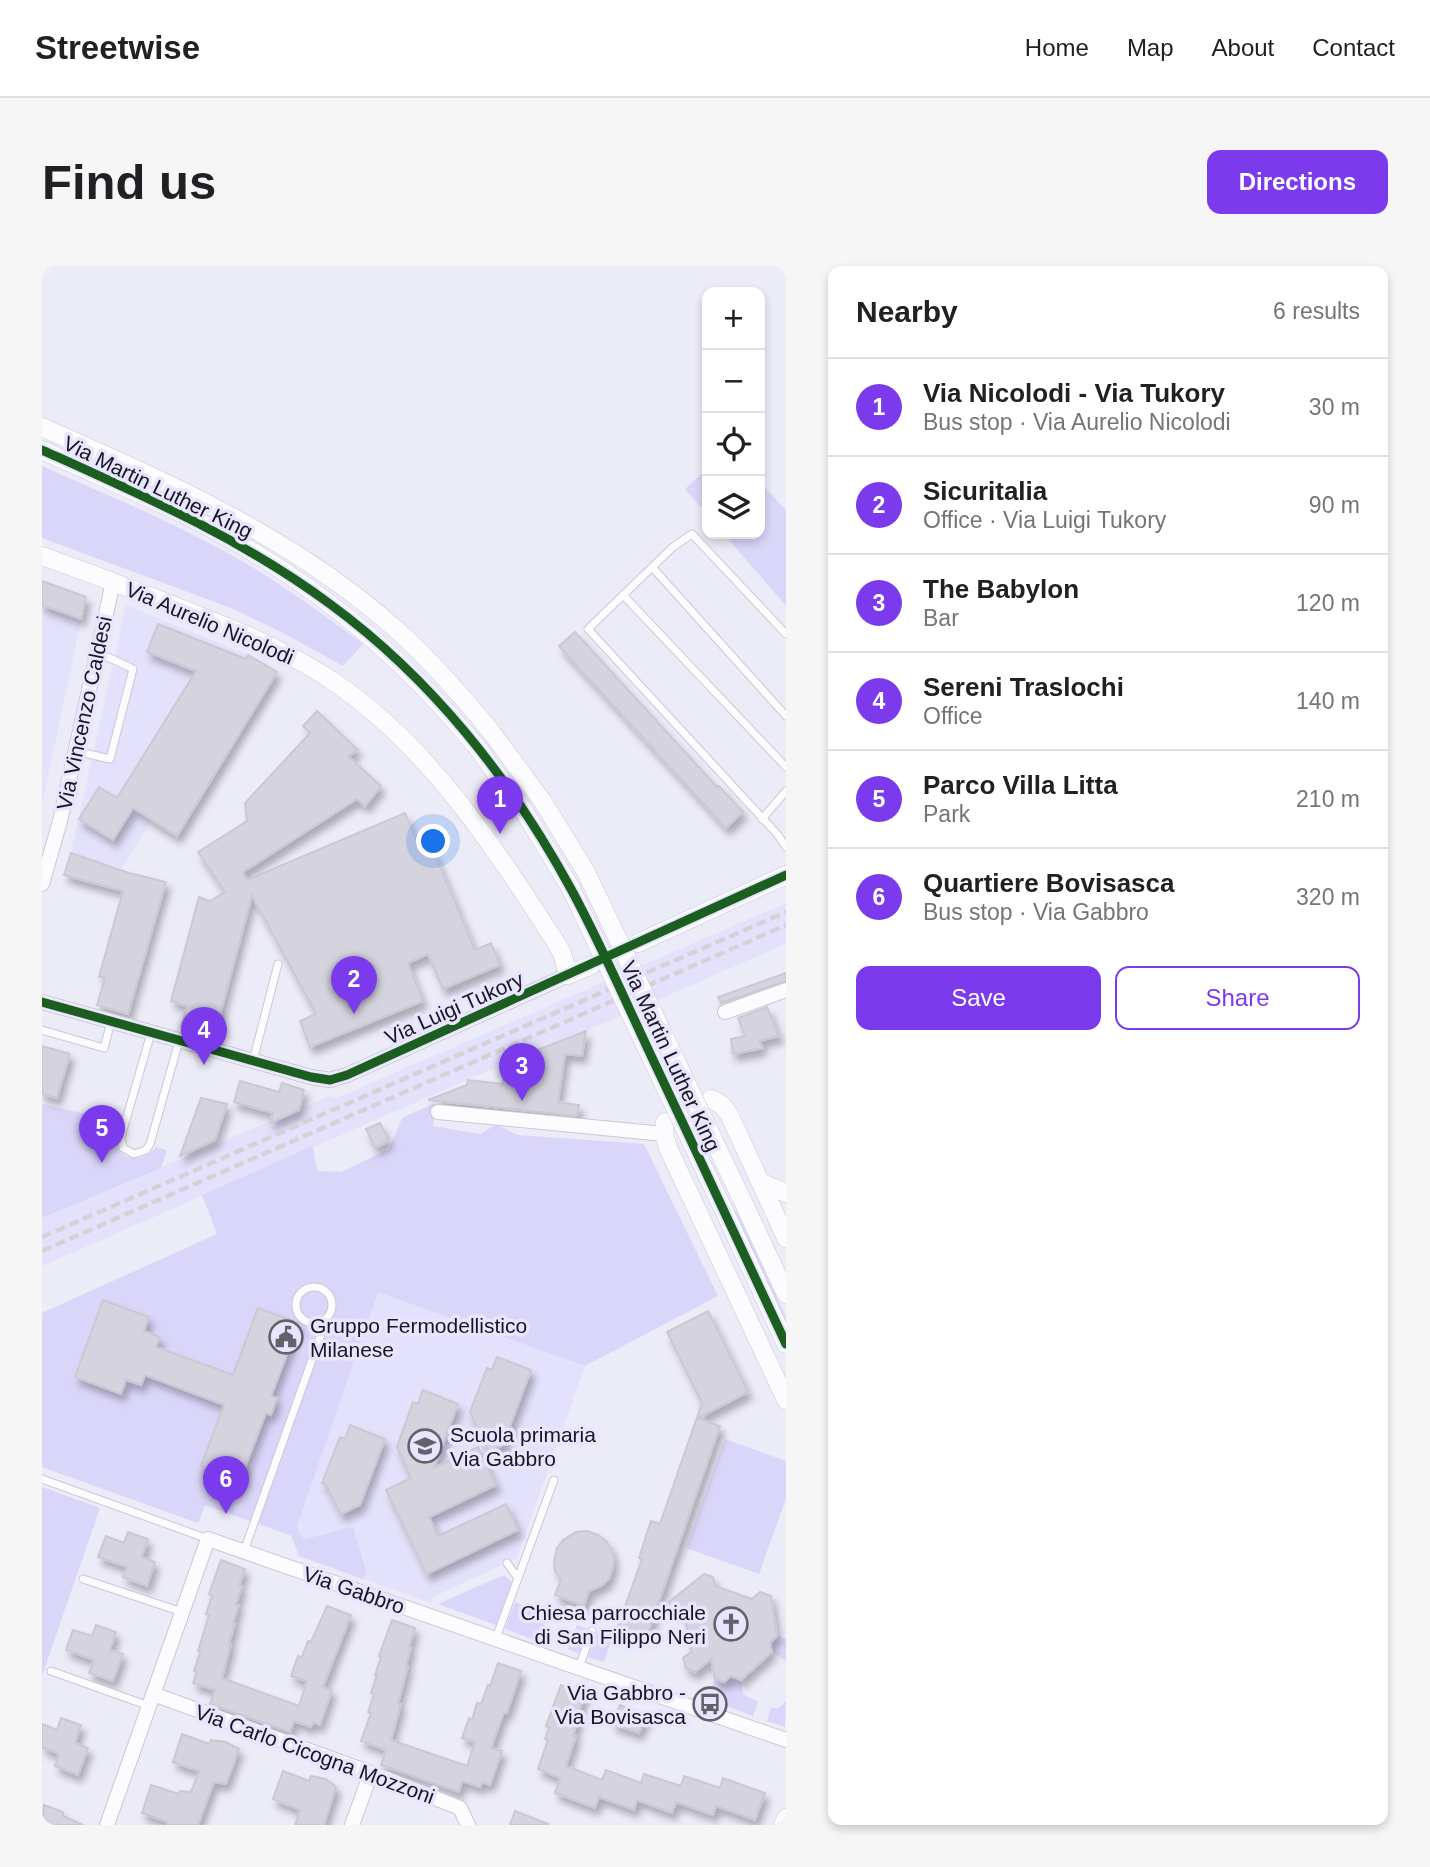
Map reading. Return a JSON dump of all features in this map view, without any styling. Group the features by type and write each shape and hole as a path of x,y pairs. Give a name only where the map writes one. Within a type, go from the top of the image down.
{"street":[{"name":"Via Martin Luther King","path":"42,427 214,505 306,560 380,615 446,679 492,733 543,802 586,872 786,1294"},
{"name":"Via Martin Luther King","path":"42,450 203,524 300,582 387,650 424,686 476,746 536,829 576,899 786,1344"},
{"name":"Via Aurelio Nicolodi","path":"42,556 229,628 296,659 337,684 381,719 426,763 498,853 558,945 568,975"},
{"name":"Via Vincenzo Caldesi","path":"42,884 60,821 113,582"},
{"path":"638,943 786,874"},
{"name":"Via Luigi Tukory","path":"253,1061 330,1080 592,965"},
{"path":"725,1012 786,990"},
{"path":"42,1002 253,1061"},
{"path":"711,1099 722,1105 729,1114 786,1238"},
{"path":"438,1112 665,1128 668,1148 786,1400"},
{"path":"762,1183 786,1193"},
{"path":"107,1825 208,1539"},
{"name":"Via Gabbro","path":"208,1539 786,1740"},
{"name":"Via Carlo Cicogna Mozzoni","path":"151,1700 371,1773 460,1808 468,1825"},
{"path":"352,1825 371,1773"},
{"path":"783,1825 786,1818"}],"lane":[{"path":"786,634 692,534 673,547 588,629 786,847"},
{"path":"652,567 786,716"},
{"path":"623,595 786,767"},
{"path":"75,751 110,759 133,669 110,658 96,655"},
{"path":"762,819 786,791"},
{"path":"253,1061 278,964"},
{"path":"42,1030 104,1048 111,1022"},
{"path":"151,1033 121,1137 123,1148 134,1154 146,1150 150,1144 179,1041"},
{"path":"318,1286 329,1293 332,1311 322,1321 309,1322 297,1312 297,1298 303,1290 318,1286"},
{"path":"244,1552 324,1326 322,1321"},
{"path":"42,1479 208,1539"},
{"path":"495,1639 554,1480"},
{"path":"507,1563 518,1578"},
{"path":"83,1579 182,1612"},
{"path":"579,1668 593,1631"},
{"path":"51,1671 151,1700"}],"shaded area":[{"path":"42,466 212,544 284,588 363,644 343,666 231,608 42,538"},
{"path":"702,474 702,508 685,489"},
{"path":"765,487 786,510 786,606 728,539 765,539"},
{"path":"42,581 86,597 42,804"},
{"path":"126,605 248,655 228,697 122,868 71,853"},
{"path":"786,903 786,944 517,1058 42,1266 42,1218 329,1096 337,1098"},
{"path":"435,1103 433,1126 481,1134 496,1124 517,1135 644,1144 718,1296 585,1366 378,1292 297,1526 302,1540 353,1527 366,1571 363,1579 299,1556 291,1535 205,1505 198,1523 42,1467 42,1313 217,1234 202,1195 313,1146 317,1171 341,1172 389,1149 402,1118","holes":["104,1300 149,1317 144,1331 159,1337 152,1358 171,1352 218,1370 231,1381 251,1327 259,1322 254,1319 258,1308 274,1314 293,1337 299,1340 296,1347 278,1341 289,1349 271,1396 277,1398 271,1414 266,1413 248,1459 237,1458 254,1465 251,1472 244,1470 240,1480 201,1465 227,1396 207,1398 160,1381 148,1365 141,1385 126,1380 120,1394 75,1377"]},
{"path":"42,1104 118,1121 115,1138 120,1152 131,1158 138,1158 156,1147 167,1150 161,1168 42,1218"},
{"path":"736,1210 786,1317 786,1322 734,1211"},
{"path":"217,1234 585,1366 517,1558 433,1597 431,1603 299,1556 291,1536 205,1505 198,1523 42,1467 42,1313"},
{"path":"725,1439 786,1461 786,1498 759,1574 686,1548"},
{"path":"42,1487 100,1508 42,1676"},
{"path":"504,1575 512,1582 496,1625 438,1604"},
{"path":"515,1602 548,1615 538,1641 505,1629"},
{"path":"577,1625 589,1629 580,1654 568,1649"},
{"path":"597,1632 612,1638 604,1662 588,1657"},
{"path":"777,1636 786,1639 786,1661 772,1652 770,1643"},
{"path":"731,1676 741,1680 743,1694 758,1702 753,1716 707,1699 715,1679 724,1682"},
{"path":"786,1701 785,1727 767,1721 771,1707 777,1709"}],"building":[{"path":"42,581 86,597 81,619 42,605"},
{"path":"158,624 246,659 248,655 277,672 177,836 133,808 113,840 79,819 99,787 117,798 196,671 147,652"},
{"path":"575,632 743,812 726,828 559,646"},
{"path":"317,711 358,750 348,756 381,786 365,806 357,799 243,872 247,880 405,813 417,842 428,838 475,950 491,943 500,965 443,989 428,954 408,963 423,1001 310,1047 300,1021 316,1014 252,896 220,1015 213,1013 207,1034 181,1027 187,1006 171,1001 199,897 210,901 225,892 198,852 247,821 245,803 310,733 303,726"},
{"path":"71,853 129,873 166,882 128,1014 97,1005 105,978 99,977 123,891 64,875"},
{"path":"786,973 786,981 721,1003 718,997"},
{"path":"767,1007 779,1036 759,1041 763,1048 733,1054 731,1039 745,1036 738,1018"},
{"path":"586,1031 582,1056 565,1054 558,1102 579,1105 577,1116 428,1100 467,1085 468,1080 503,1084 504,1071 515,1072 517,1058"},
{"path":"42,1046 70,1054 57,1098 42,1094"},
{"path":"240,1081 279,1092 282,1083 304,1090 299,1110 270,1123 273,1113 234,1102"},
{"path":"201,1098 227,1104 215,1140 180,1156"},
{"path":"380,1123 389,1141 375,1148 366,1129"},
{"path":"103,1300 149,1317 144,1331 160,1337 156,1347 233,1375 258,1308 299,1323 271,1396 277,1398 271,1415 266,1413 240,1480 201,1466 224,1405 145,1375 141,1385 126,1380 121,1394 75,1377"},
{"path":"708,1311 748,1392 698,1418 720,1426 647,1636 618,1626 642,1559 639,1558 651,1521 660,1524 702,1403 667,1332"},
{"path":"497,1357 531,1370 510,1426 513,1430 503,1435 507,1443 489,1452 470,1412 487,1368 492,1370"},
{"path":"423,1390 458,1404 434,1468 478,1447 496,1485 429,1517 438,1536 506,1504 518,1530 427,1574 386,1490 411,1478 397,1447 413,1402 418,1404"},
{"path":"350,1425 385,1439 360,1505 341,1514 326,1485 322,1483 340,1437 345,1439"},
{"path":"587,1531 606,1541 612,1550 614,1564 609,1579 589,1591 584,1606 555,1595 561,1580 555,1571 554,1561 557,1548 563,1540 576,1532"},
{"path":"128,1532 148,1539 142,1557 155,1562 147,1586 123,1577 127,1567 98,1557 106,1536 124,1543"},
{"path":"221,1560 245,1569 239,1586 242,1587 236,1604 239,1605 222,1678 299,1706 307,1681 291,1676 298,1656 302,1657 308,1641 311,1642 327,1606 351,1615 323,1687 332,1690 320,1725 313,1722 311,1727 294,1721 290,1732 210,1704 215,1690 193,1683 197,1672 194,1671 200,1652 198,1651 209,1615 206,1614 212,1596 209,1594"},
{"name":"Chiesa parrocchiale di San Filippo Neri","path":"704,1574 713,1577 715,1586 752,1599 760,1592 771,1596 777,1636 770,1643 772,1652 741,1680 731,1676 724,1682 715,1679 711,1659 695,1672 686,1668 683,1658 691,1652 684,1613 665,1605"},
{"path":"392,1620 415,1628 398,1703 401,1704 391,1740 467,1766 475,1742 462,1738 469,1718 472,1720 477,1703 481,1704 488,1685 490,1686 498,1663 521,1671 507,1713 504,1712 491,1748 502,1751 490,1785 482,1782 480,1787 462,1781 459,1792 381,1765 386,1750 361,1741 371,1713 368,1712 374,1695 371,1693 381,1657 379,1656"},
{"path":"96,1625 116,1632 110,1650 123,1654 113,1681 89,1673 94,1660 66,1650 73,1630 92,1636"},
{"path":"561,1685 585,1694 577,1716 579,1718 573,1735 576,1736 566,1766 602,1780 606,1770 641,1783 644,1774 681,1786 684,1776 720,1788 723,1778 765,1793 755,1820 716,1806 713,1815 676,1802 672,1813 637,1800 634,1810 599,1797 595,1808 555,1793 560,1778 538,1769 548,1740 545,1739 549,1728 546,1726"},
{"path":"620,1705 647,1715 639,1733 612,1724"},
{"path":"61,1718 81,1725 75,1743 88,1748 78,1775 55,1766 59,1754 42,1747 42,1724 57,1730"},
{"path":"182,1734 209,1744 211,1740 226,1742 239,1749 226,1784 214,1782 198,1825 167,1825 168,1822 142,1813 151,1785 179,1794 180,1791 191,1792 199,1771 173,1762"},
{"path":"283,1771 309,1781 311,1776 326,1779 336,1787 324,1825 295,1825 300,1810 273,1799"},
{"path":"44,1805 63,1812 63,1816 83,1825 42,1825"},
{"path":"515,1811 548,1824 548,1825 510,1825"}],"railway":[{"path":"42,1237 786,912"},
{"path":"42,1251 786,925"}],"cycle path":[{"path":"42,450 190,519 262,558 296,580 367,633 402,664 466,733 523,809 582,910 786,1344"},
{"path":"42,1002 330,1080 347,1075 786,875"}],"place":[{"name":"Via Nicolodi - Via Tukory","path":"500,834"},
{"name":"Sicuritalia","path":"354,1014"},
{"name":"Sereni Traslochi","path":"204,1065"},
{"name":"The Babylon","path":"522,1101"},
{"name":"Parco Villa Litta","path":"102,1163"},
{"name":"Gruppo Fermodellistico Milanese","path":"286,1337"},
{"name":"Scuola primaria Via Gabbro","path":"425,1446"},
{"name":"Quartiere Bovisasca","path":"226,1514"},
{"name":"Chiesa parrocchiale di San Filippo Neri","path":"731,1624"},
{"name":"Via Gabbro - Via Bovisasca","path":"710,1704"}]}
